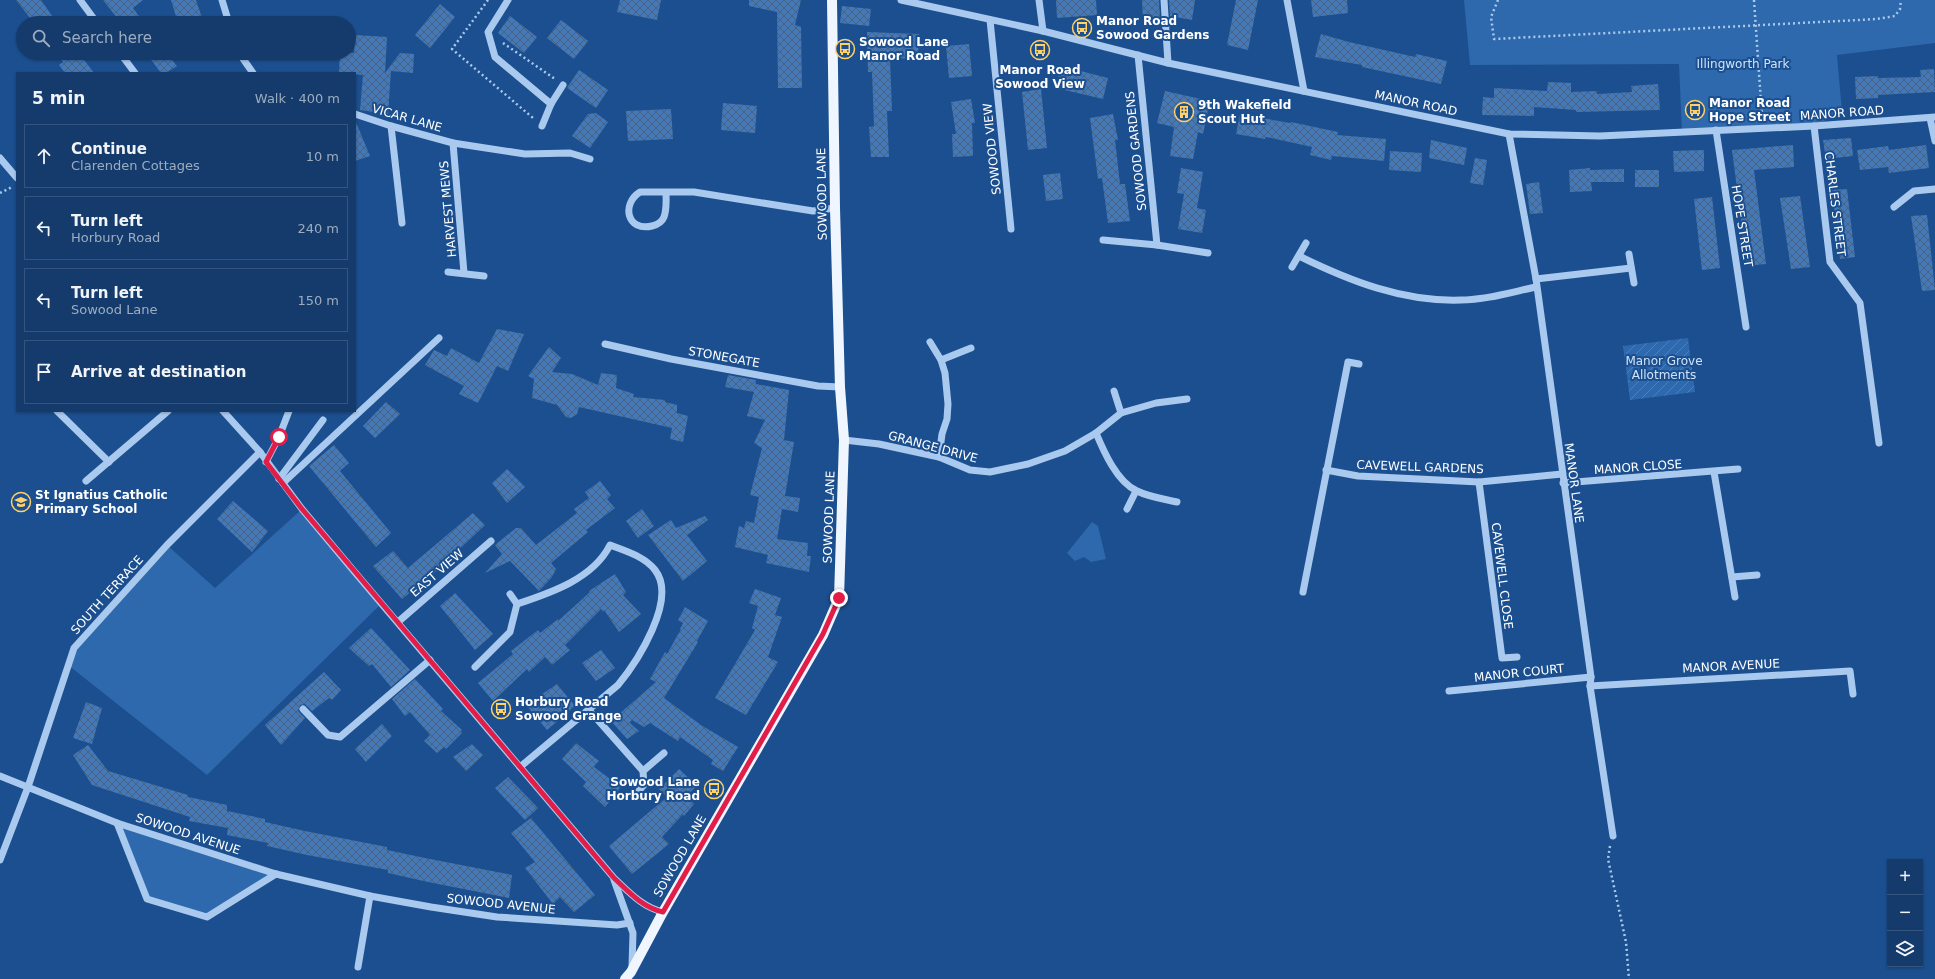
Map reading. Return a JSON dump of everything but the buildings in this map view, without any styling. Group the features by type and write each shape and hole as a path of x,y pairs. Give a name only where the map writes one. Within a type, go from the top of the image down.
{"main road":[{"name":"SOWOOD LANE","path":"628,975 823,634 839,598 844,440 840,387 835,208 832,0"}],"street":[{"path":"80,0 92,16"},
{"path":"222,0 227,16"},
{"path":"508,0 488,32 495,57 551,104"},
{"name":"MANOR ROAD","path":"902,0 917,2 1043,31 1168,63 1509,134 1600,136 1814,126 1933,118"},
{"path":"1039,0 1043,31"},
{"path":"1164,0 1168,63"},
{"path":"1288,0 1304,91"},
{"name":"SOWOOD VIEW","path":"990,20 1011,228"},
{"name":"SOWOOD GARDENS","path":"1138,55 1157,245"},
{"path":"125,60 134,72"},
{"path":"244,60 252,72"},
{"path":"542,126 551,104 563,85"},
{"name":"VICAR LANE","path":"356,114 390,126 453,142 525,154 570,153 590,159"},
{"path":"1933,118 1935,141"},
{"path":"390,126 402,223"},
{"name":"CHARLES STREET","path":"1814,126 1830,262 1860,303 1878,443"},
{"name":"HOPE STREET","path":"1716,130 1746,327"},
{"name":"MANOR LANE","path":"1509,134 1536,279 1590,686 1614,836"},
{"name":"HARVEST MEWS","path":"453,142 464,273"},
{"path":"0,158 16,177"},
{"path":"1894,207 1914,191 1935,189"},
{"path":"666,192 666,207 663,219 656,225 644,228 634,224 629,216 629,205 632,196 640,192 666,192 694,192 813,211 835,208"},
{"path":"1103,240 1157,245 1208,253"},
{"path":"1292,267 1306,243"},
{"path":"1630,254 1634,282"},
{"path":"1299,256 1358,282 1395,294 1432,300 1463,300 1536,287"},
{"path":"1536,279 1631,268"},
{"name":"HARVEST MEWS","path":"448,272 484,276"},
{"path":"281,481 439,338"},
{"path":"930,342 941,360 945,373 948,404 947,420 942,434 939,457"},
{"name":"STONEGATE","path":"605,344 671,359 818,386 840,387"},
{"path":"941,360 971,348"},
{"path":"1303,592 1348,362 1359,364"},
{"path":"1114,391 1121,413"},
{"name":"GRANGE DRIVE","path":"844,440 879,444 939,457 970,470 990,472 1008,469 1055,455 1096,433 1121,413 1156,403 1187,399"},
{"path":"58,412 108,462"},
{"path":"86,481 167,412"},
{"path":"224,412 260,452 302,509 614,878 642,904 651,909 663,912"},
{"path":"266,462 279,437 289,412"},
{"path":"281,481 323,420"},
{"path":"1096,433 1110,464 1136,491 1176,502"},
{"name":"SOUTH TERRACE","path":"28,787 74,648 167,545 260,452"},
{"name":"MANOR CLOSE","path":"1563,484 1738,469"},
{"name":"CAVEWELL GARDENS","path":"1326,470 1358,476 1479,482 1562,474"},
{"path":"1714,472 1735,597"},
{"name":"CAVEWELL CLOSE","path":"1479,482 1502,658 1516,657"},
{"path":"1127,509 1136,491"},
{"name":"EAST VIEW","path":"398,622 491,541"},
{"path":"517,604 579,578 606,554 610,545 629,552 646,561 655,570 661,581 661,605 640,653 630,670 618,685 520,767"},
{"path":"1732,577 1757,575"},
{"path":"475,667 510,632 517,604 510,594"},
{"path":"303,709 328,735 340,737 430,660"},
{"name":"MANOR AVENUE","path":"1590,686 1850,671 1853,694"},
{"name":"MANOR COURT","path":"1449,691 1590,677"},
{"path":"589,710 643,771 644,785 635,795"},
{"path":"643,771 664,753"},
{"name":"SOWOOD AVENUE","path":"0,776 117,823 276,874 370,896 497,917 610,925 630,923"},
{"path":"0,860 28,787"},
{"name":"SOWOOD AVENUE","path":"117,823 148,899 208,917 276,874"},
{"path":"614,878 630,923 634,954 628,975"},
{"path":"358,968 370,896"}],"path":[{"path":"1498,0 1491,18 1494,39 1877,19 1895,16 1900,9 1901,0"},
{"path":"1754,0 1762,128"},
{"path":"488,32 563,85"},
{"path":"0,193 16,185"},
{"path":"1612,825 1608,859 1626,942 1629,979"}],"green space":[{"name":"Illingworth Park","path":"1464,0 1935,0 1935,43 1837,55 1842,112 1814,126 1682,132 1679,64 1470,65"},
{"name":"Manor Grove Allotments","path":"1688,338 1695,392 1630,400 1623,346"},
{"path":"302,509 382,603 207,775 68,665 74,648 167,545 215,588"},
{"path":"1092,522 1098,526 1106,559 1091,562 1084,557 1075,561 1067,553"},
{"path":"117,823 276,874 207,917 147,899"}],"place":[{"name":"Manor Road Sowood Gardens","path":"1082,28"},
{"name":"Sowood Lane Manor Road","path":"845,49"},
{"name":"Manor Road Sowood View","path":"1040,50"},
{"name":"Manor Road Hope Street","path":"1695,110"},
{"name":"9th Wakefield Scout Hut","path":"1184,112"},
{"name":"St Ignatius Catholic Primary School","path":"21,502"},
{"name":"Horbury Road Sowood Grange","path":"501,709"},
{"name":"Sowood Lane Horbury Road","path":"714,789"}],"route":[{"path":"279,437 266,462 302,509 614,878 642,904 651,909 663,912 823,634 839,598"}]}
